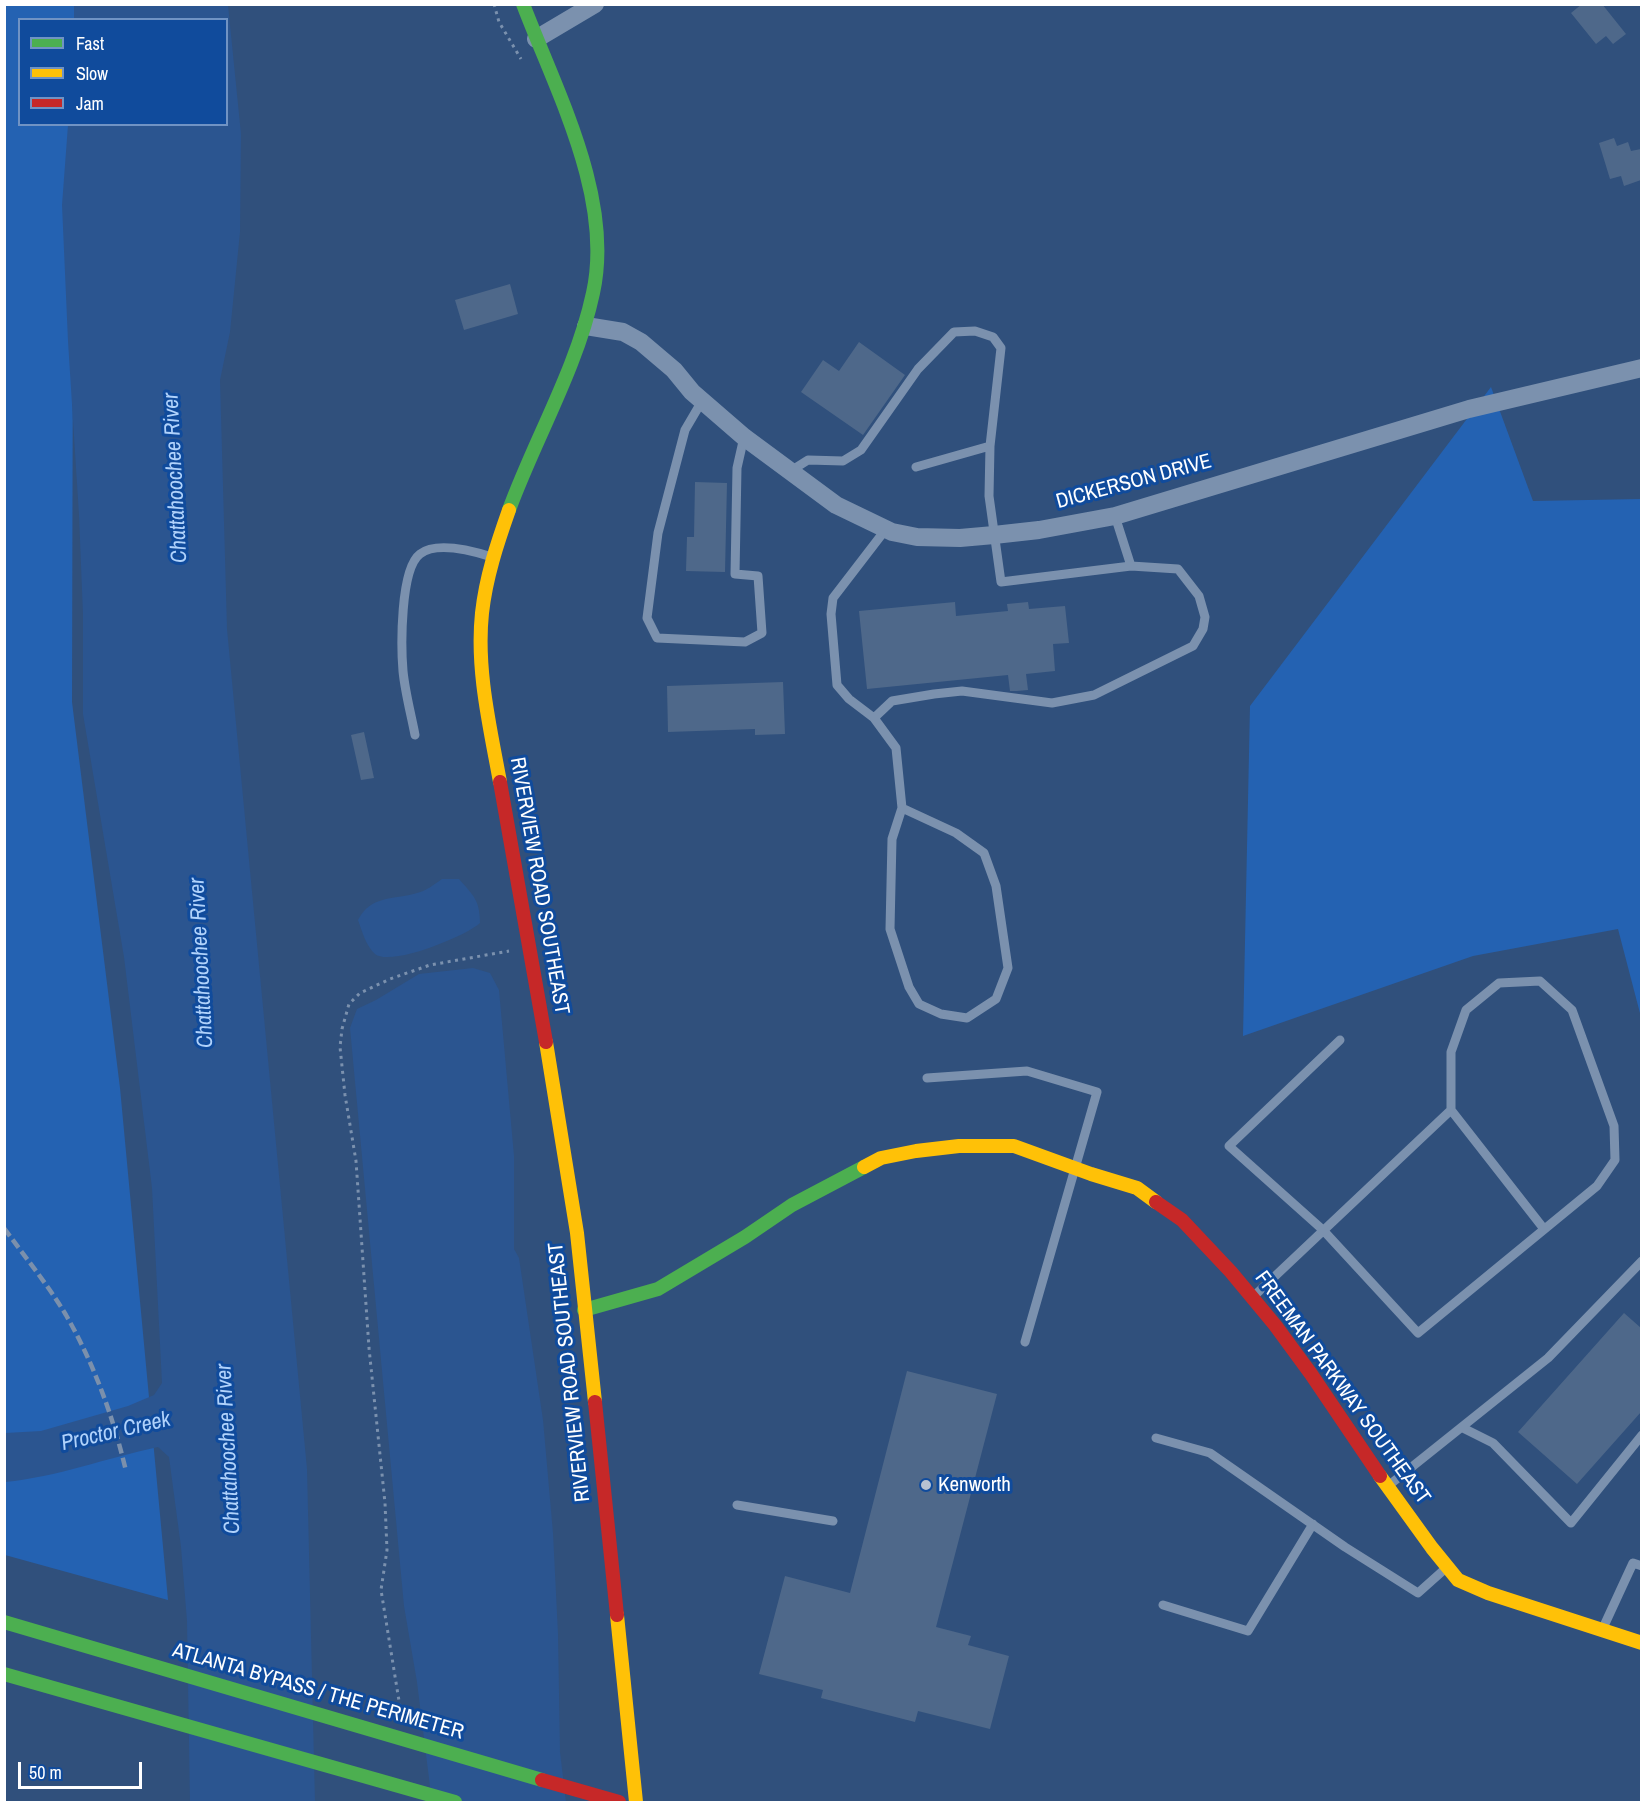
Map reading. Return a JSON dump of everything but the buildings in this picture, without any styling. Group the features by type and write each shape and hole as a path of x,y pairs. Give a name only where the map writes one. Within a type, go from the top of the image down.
{"main road":[{"name":"RIVERVIEW ROAD SOUTHEAST","path":"523,4 583,164 595,220 598,256 595,290 586,326 517,492 494,558 482,612 480,657 485,700 577,1233 636,1803"},
{"name":"FREEMAN PARKWAY SOUTHEAST","path":"584,1310 658,1289 745,1237 792,1205 881,1158 958,1146 1014,1146 1137,1188 1182,1220 1252,1298 1311,1374 1350,1434 1432,1548 1458,1580 1488,1593 1641,1643"},
{"name":"ATLANTA BYPASS / THE PERIMETER","path":"4,1622 619,1803"},
{"path":"4,1674 455,1803"}],"street":[{"path":"536,39 595,4"},
{"name":"DICKERSON DRIVE","path":"586,326 623,332 641,342 674,370 702,401 744,437 836,505 886,529 917,537 960,538 994,535 1039,530 1115,516 1469,409 1641,368"}],"lane":[{"path":"789,471 808,460 843,461 861,450 918,369 954,332 975,331 993,336 1001,348 990,446 989,496 1001,582 1131,566 1178,569 1199,596 1204,617 1203,629 1193,646 1094,695 1052,703 962,691 892,701 874,718"},
{"path":"702,401 685,430 658,533 647,618 657,638 745,642 762,633 758,576 735,574 737,468 744,437"},
{"path":"916,467 990,446"},
{"path":"1115,516 1131,566"},
{"path":"886,529 833,598 831,614 837,685 849,699 874,718 896,748 902,808 892,839 890,929 909,987 919,1004 941,1014 967,1018 996,999 1008,968 996,886 984,853 956,832 902,808"},
{"path":"415,735 403,670 403,603 410,566 420,553 438,548 466,549 494,558"},
{"path":"1340,1040 1229,1146 1323,1230 1418,1333 1545,1229 1597,1186 1615,1160 1614,1126 1572,1010 1540,981 1499,982 1466,1010 1450,1052 1451,1110 1545,1229"},
{"path":"927,1078 1028,1071 1097,1092 1025,1342"},
{"path":"1252,1298 1451,1110"},
{"path":"1388,1486 1548,1358 1641,1261"},
{"path":"1463,1428 1493,1443 1571,1523 1641,1435"},
{"path":"1156,1438 1210,1453 1418,1593 1448,1566"},
{"path":"737,1505 833,1521"},
{"path":"1163,1605 1248,1631 1313,1524"},
{"path":"1602,1630 1633,1563 1641,1566"}],"path":[{"path":"494,4 499,22 525,66"},
{"path":"400,1707 381,1590 387,1550 385,1503 369,1348 356,1161 340,1047 342,1029 349,1004 360,993 390,979 430,966 528,948"}],"shaded area":[{"path":"4,5 79,5 80,18 18,18 18,126 77,126 73,284 72,702 120,1088 168,1600 5,1555"},
{"path":"1491,387 1533,501 1641,499 1641,1017 1618,929 1473,956 1243,1036 1250,706"}],"water":[{"path":"74,5 228,5 241,134 240,232 230,332 220,380 227,629 307,1469 315,1802 190,1802 187,1621 181,1547 169,1457 158,1447 63,1472 5,1482 5,1433 41,1431 128,1406 154,1395 162,1383 152,1188 124,957 83,714 83,614 79,515 62,205 68,126 228,126 228,18 74,18"},
{"path":"442,879 459,879 468,889 477,903 480,923 445,942 412,953 384,957 375,954 367,943 358,920 363,912 376,902 420,892"},
{"path":"473,968 490,973 499,990 514,1156 514,1249 519,1258 543,1420 553,1533 560,1752 566,1802 432,1802 417,1682 404,1606 350,1028 357,1009 419,974"}],"railway":[{"path":"4,1228 52,1293 76,1334 102,1391 126,1471"}],"traffic: fast":[{"path":"509,510 577,349 593,293 597,257 596,220 589,183 565,109 523,4"},
{"path":"584,1310 658,1289 745,1237 792,1205 864,1167"},
{"path":"4,1622 542,1780"},
{"path":"4,1674 455,1802"}],"traffic: slow":[{"path":"500,782 482,677 481,634 489,574 509,510"},
{"path":"546,1042 577,1233 595,1402"},
{"path":"864,1167 881,1158 916,1151 959,1146 1014,1146 1137,1188 1156,1202"},
{"path":"1380,1476 1458,1580 1488,1593 1642,1643"},
{"path":"617,1615 636,1802"}],"traffic: jam":[{"path":"500,782 546,1042"},
{"path":"1156,1202 1182,1220 1231,1272 1275,1325 1380,1476"},
{"path":"595,1402 617,1615"},
{"path":"542,1780 619,1802"}],"place":[{"name":"Kenworth","path":"926,1485"}],"water label":[{"name":"Chattahoochee River","path":"176,478"},
{"name":"Chattahoochee River","path":"202,963"},
{"name":"Proctor Creek","path":"116,1432"},
{"name":"Chattahoochee River","path":"229,1449"}]}
